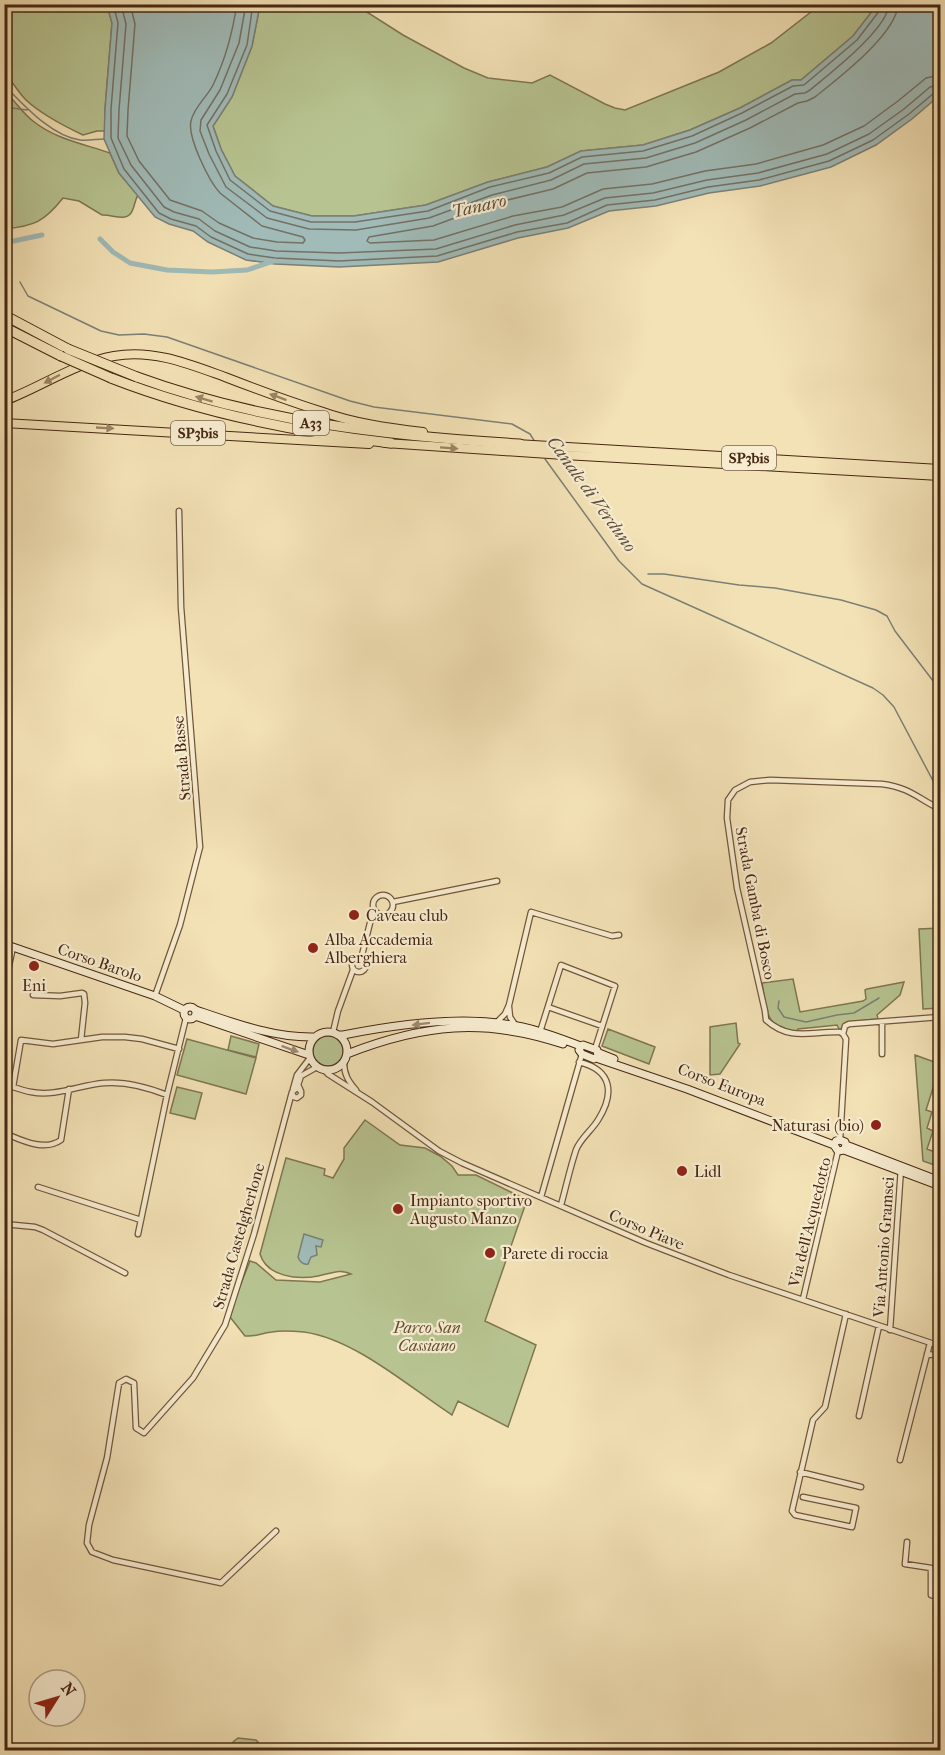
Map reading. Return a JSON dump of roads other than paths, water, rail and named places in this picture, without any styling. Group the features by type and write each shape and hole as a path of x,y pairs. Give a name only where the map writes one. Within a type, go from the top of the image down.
{"highway":[{"name":"A33","path":"4,315 68,349 137,377 212,402 301,421 375,432 520,444"},
{"name":"A33","path":"4,327 111,378 199,408 307,431 391,443"},
{"path":"4,401 27,393 75,368 93,362 122,355 147,355 185,363 339,418 389,428 520,444"},
{"name":"SP3bis","path":"4,423 284,440 391,443 940,476"},
{"name":"SP3bis","path":"520,444 940,469"}],"main road":[{"name":"Corso Barolo","path":"4,944 155,996 184,1010"},
{"path":"195,1013 190,1019 186,1018 184,1010 191,1006 195,1013 310,1056 321,1068 335,1069 344,1062 347,1054 346,1043 336,1034"},
{"path":"195,1013 294,1037 315,1037"},
{"path":"310,1056 309,1045 315,1037 324,1032 343,1035 443,1021 516,1026 540,1032 580,1053"},
{"path":"347,1054 411,1034 471,1027 524,1033 580,1053"},
{"path":"580,1053 586,1045 597,1053"},
{"name":"Corso Europa","path":"597,1053 654,1077 840,1145"},
{"name":"Corso Europa","path":"597,1053 840,1145 940,1186"},
{"name":"Corso Europa","path":"901,1169 940,1181"}],"street":[{"name":"Strada Basse","path":"155,996 180,926 200,847 181,608 179,511"},
{"name":"Strada Gamba di Bosco","path":"843,1034 834,1032 785,1033 766,1020 739,896 727,818 728,800 735,790 750,782 770,780 882,784 900,786 940,809"},
{"path":"393,902 497,881"},
{"path":"380,895 387,895 393,902 392,909 387,914 381,915 375,911 373,902 380,895"},
{"path":"361,959 375,911"},
{"path":"496,1023 505,1014 509,1005 531,912 612,936 619,935"},
{"path":"4,989 13,947"},
{"path":"336,1034 338,1011 353,970 353,962 361,959"},
{"path":"353,970 359,972 365,969 365,963 361,959"},
{"path":"540,1032 561,965 615,986 602,1026 597,1053"},
{"path":"33,995 84,994 86,1003 81,1040"},
{"path":"509,1005 510,1017 516,1026"},
{"path":"548,1007 602,1026"},
{"path":"843,1034 845,1026 849,1024 940,1017"},
{"path":"138,1234 167,1095 186,1018"},
{"path":"882,1022 882,1054"},
{"name":"Via dell'Acquedotto","path":"803,1299 840,1145 846,1055 846,1040 843,1034"},
{"path":"167,1095 139,1085 121,1083 105,1083 47,1093 13,1087 21,1040 53,1044 102,1037 125,1037 142,1039 178,1049"},
{"path":"542,1197 580,1053"},
{"path":"561,1205 577,1148 599,1118 606,1103 609,1088 601,1071 588,1064 580,1053"},
{"path":"293,1094 297,1076 310,1056"},
{"path":"344,1062 344,1074 350,1084 363,1096"},
{"path":"293,1094 301,1095 298,1084 301,1076 306,1072 321,1068 363,1096"},
{"path":"293,1094 295,1088 300,1089"},
{"path":"4,1133 33,1144 57,1143 61,1140 69,1089"},
{"name":"Strada Castelgherlone","path":"276,1531 221,1583 113,1560 92,1552 87,1543 89,1525 107,1458 119,1383 126,1379 134,1383 136,1428 144,1433 193,1378 225,1324 254,1234 293,1094"},
{"name":"Corso Piave","path":"363,1096 440,1151 462,1163 646,1243 729,1275 940,1346"},
{"name":"Via Antonio Gramsci","path":"890,1330 901,1169"},
{"path":"38,1187 141,1221"},
{"path":"4,1224 43,1230 125,1273"},
{"path":"803,1497 856,1508 852,1527 795,1515 792,1511 813,1420 825,1407 846,1314"},
{"path":"859,1416 879,1326"},
{"path":"900,1460 930,1342"},
{"path":"927,1354 940,1356"},
{"path":"800,1472 861,1487"},
{"path":"938,1490 940,1482"},
{"path":"908,1542 905,1564 931,1568 931,1595 940,1597"}],"water":[{"name":"Tanaro","path":"107,5 260,5 252,46 232,97 213,126 221,149 235,176 273,206 312,216 354,216 426,205 488,182 547,167 581,151 643,145 690,130 740,108 792,80 801,80 853,36 877,5 940,5 940,95 876,145 831,167 760,186 709,193 656,206 609,211 568,228 518,238 438,262 339,267 275,264 246,260 208,242 193,231 155,217 119,173 104,139 112,23"},
{"path":"304,1234 323,1240 321,1247 316,1246 317,1255 311,1257 308,1264 304,1264 298,1257"}],"waterway":[{"path":"4,85 39,119 59,133 80,140 104,139"},
{"path":"4,107 27,110"},
{"name":"Canale di Verduno","path":"4,243 42,235"},
{"name":"Canale di Verduno","path":"100,239 113,252 130,263 167,270 212,272 247,270 274,261"},
{"name":"Canale di Verduno","path":"20,282 28,296 101,331 119,335 144,334 167,337 350,401 374,407 512,424 530,434 535,442"},
{"name":"Canale di Verduno","path":"545,459 619,561 642,584 873,688 883,695 894,707 940,794"},
{"path":"648,574 775,588 841,600 876,610 887,616 895,631 940,690"},
{"path":"779,1001 778,1008 784,1017 806,1022 854,1013 879,998"}],"place":[{"name":"Caveau club","path":"354,915"},
{"name":"Alba Accademia Alberghiera","path":"313,948"},
{"name":"Eni","path":"34,966"},
{"name":"Naturasi (bio)","path":"876,1125"},
{"name":"Lidl","path":"682,1171"},
{"name":"Impianto sportivo Augusto Manzo","path":"398,1209"},
{"name":"Parete di roccia","path":"490,1253"}],"park label":[{"name":"Parco San Cassiano","path":"427,1336"}]}
